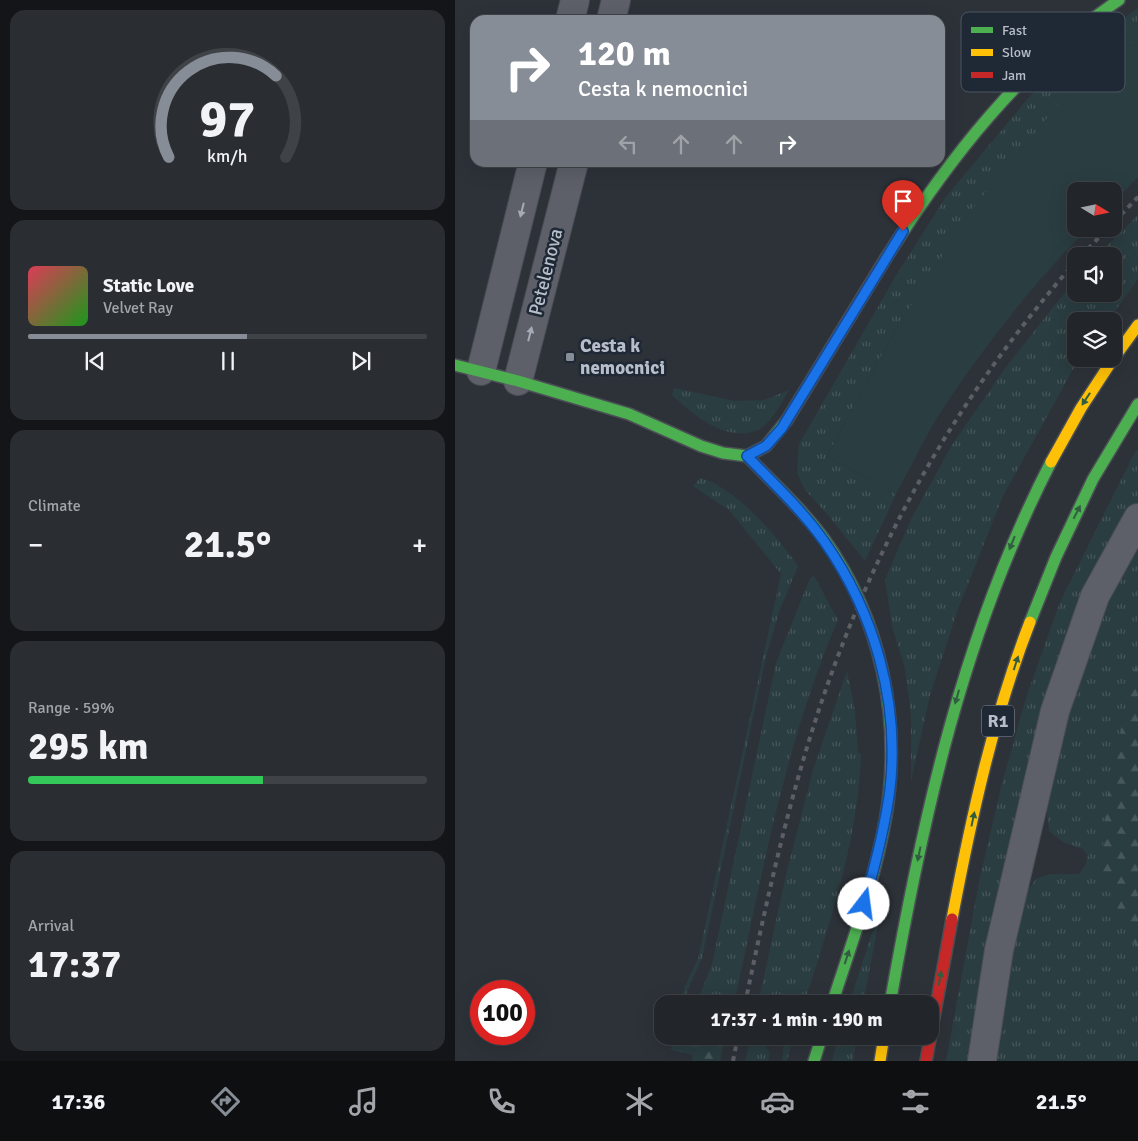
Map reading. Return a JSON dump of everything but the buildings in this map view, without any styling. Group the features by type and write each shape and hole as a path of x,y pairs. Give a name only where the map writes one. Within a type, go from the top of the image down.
{"main road":[{"path":"1103,12 1119,0"},
{"path":"468,368 629,414 723,454 747,456 766,446 782,428 885,257 949,164 1011,92"},
{"name":"R1","path":"1122,346 1138,325"},
{"name":"R1","path":"892,995 911,888 957,694 989,601 1014,538 1042,476 1079,410 1107,367"},
{"name":"R1","path":"926,1061 954,906 976,806 992,740 1026,632 1047,577 1071,524 1105,456 1138,404"},
{"path":"747,456 767,490"},
{"path":"747,456 793,504 823,540 850,582 879,655 888,698 891,745 890,787 885,823 864,904 835,995"},
{"path":"814,1061 819,1045"},
{"path":"880,1061 883,1045"}],"street":[{"path":"571,15 575,0"},
{"path":"612,15 616,0"},
{"path":"468,368 531,167"},
{"name":"Petelenova","path":"518,381 573,167"},
{"path":"982,1061 999,950 1055,711 1095,596 1138,518"}],"green space":[{"path":"1138,8 1138,39 1125,49 1125,18"},
{"path":"1138,39 1138,177 1123,193 1123,182 1067,182 1067,238 1078,238 1067,247 1030,291 978,358 939,415 896,494 827,456 896,329 972,209 1063,99 1072,92 1125,92 1125,49"},
{"path":"1035,92 1072,92 1063,99 896,329 827,456 896,494 865,561 805,490 797,473 799,444 894,279 945,198"},
{"path":"1138,215 1138,279 1122,301 1122,247 1106,247 1115,238 1123,238 1123,230"},
{"path":"1067,290 1067,302 1122,302 1114,312 1067,312 1067,367 1075,367 1003,496 958,609 930,695 911,781 911,714 905,668 893,630 885,580 911,519 952,445 1006,367"},
{"path":"674,388 735,401 764,400 789,390 776,412 763,427 746,433 734,433 711,425 690,411 672,395"},
{"path":"1136,450 1138,451 1138,502 1116,538 974,1061 946,1061 980,877 1002,783 1027,695 1060,602"},
{"path":"700,478 727,491 754,514 779,541 798,566 779,612 766,656 702,958 686,995 683,995 685,986 698,959 781,574 730,511 693,486"},
{"path":"1138,542 1138,657 1131,682 1136,947 1138,951 1138,1061 990,1061 1023,897 1036,879 1050,874 1079,874 1085,866 1088,855 1083,849 1063,842 1049,831 1046,803 1064,719 1092,636"},
{"path":"814,576 838,620 819,666 789,761 765,858 736,995 700,995 712,964 776,663 810,578"},
{"path":"1138,657 1138,951 1101,873 1106,803"},
{"path":"847,671 855,711 858,753 861,754 859,786 849,849 833,912 807,995 760,995 786,875 813,770"},
{"path":"882,903 865,995 852,995"},
{"path":"672,1045 723,1045 720,1061 692,1061 693,1055 671,1050"},
{"path":"749,1045 765,1046 770,1052 768,1061 745,1061"},
{"path":"784,1045 791,1045 787,1061 782,1061"},
{"path":"836,1045 856,1045 853,1061 832,1061"}],"railway":[{"path":"1123,213 1138,197"},
{"path":"1090,247 1098,238"},
{"path":"747,995 773,875 807,747 820,705 857,608 908,502 937,451 1001,354 1067,272"},
{"path":"733,1061 736,1045"}],"traffic: fast":[{"path":"1102,12 1119,0"},
{"path":"886,258 961,150 1012,92"},
{"path":"455,365 518,381 629,414 701,446 723,453 747,456 766,446 787,420"},
{"path":"1030,622 1056,557 1093,479 1138,404"},
{"path":"747,456 806,517 824,539 844,570 860,602 873,636 882,671 888,707 891,743 890,780 886,816 876,864 835,995"},
{"path":"892,995 932,795 970,659 993,592 1020,527 1051,462"},
{"path":"814,1061 819,1045"}],"traffic: slow":[{"path":"1122,347 1138,325"},
{"path":"1051,462 1081,408 1108,367"},
{"path":"952,919 984,769 1005,694 1030,622"},
{"path":"880,1061 883,1045"}],"traffic: jam":[{"path":"787,420 886,258"},
{"path":"926,1061 952,919"}],"place":[{"name":"Cesta k nemocnici","path":"570,357"}],"route":[{"path":"864,904 885,823 890,787 891,745 888,698 879,655 869,623 850,582 823,540 793,504 747,456 766,446 782,428 879,267 903,231"}]}
